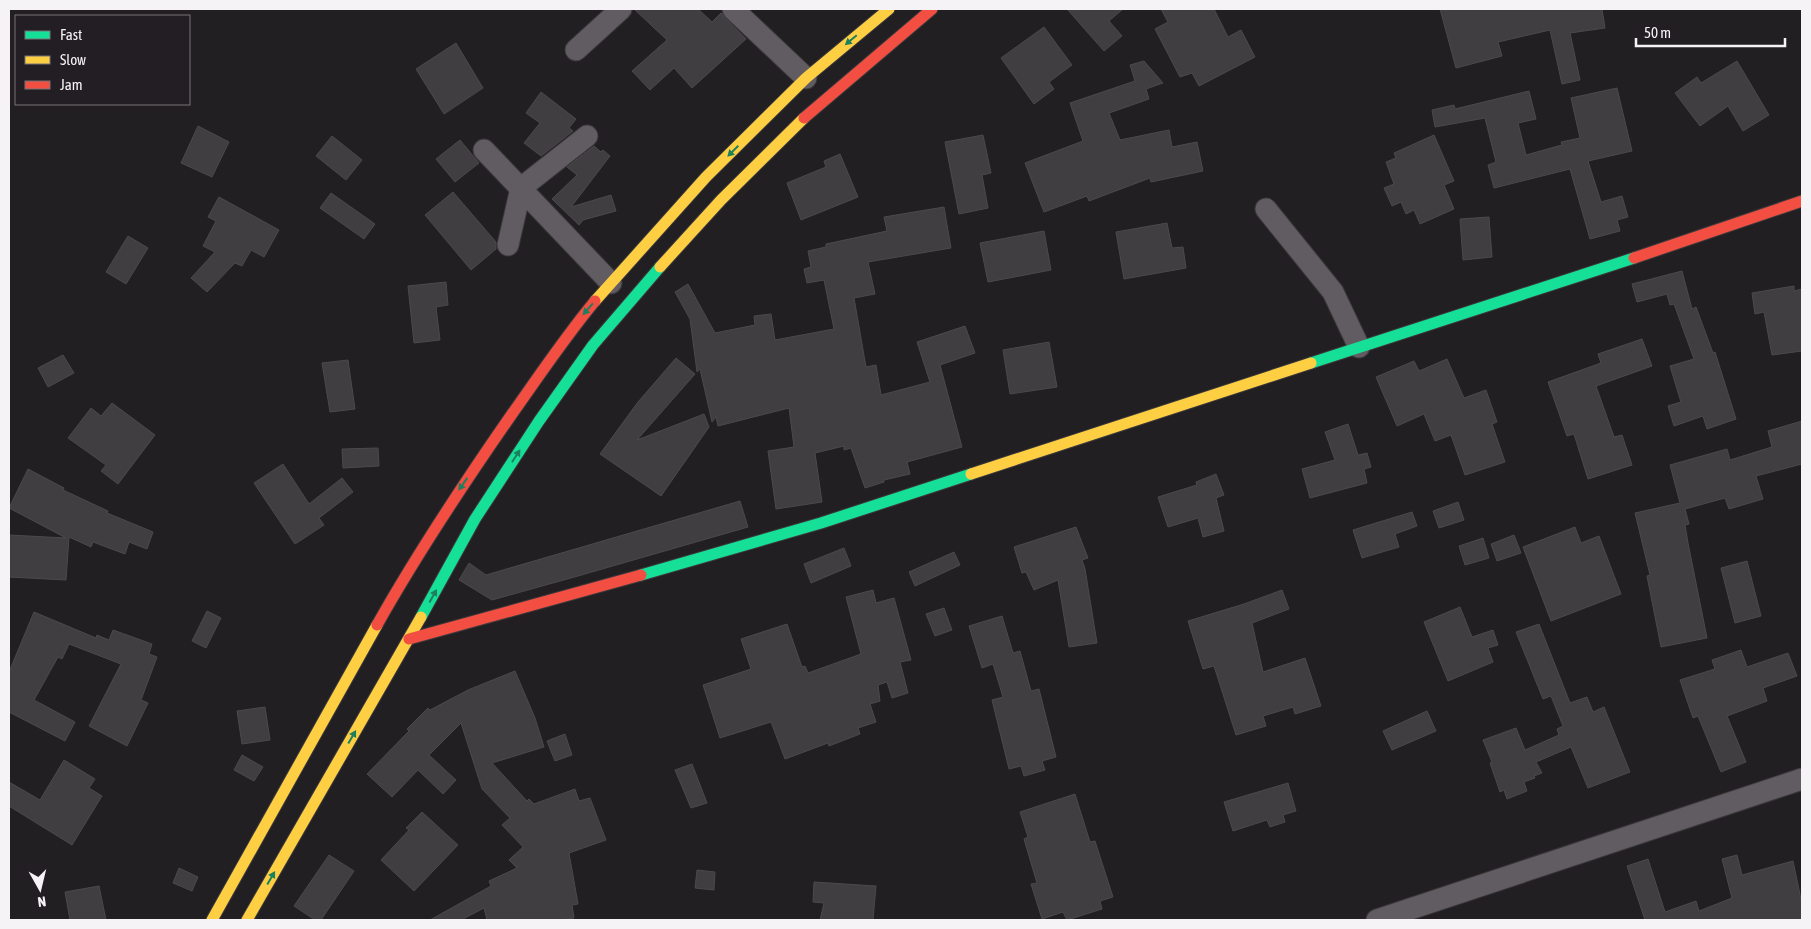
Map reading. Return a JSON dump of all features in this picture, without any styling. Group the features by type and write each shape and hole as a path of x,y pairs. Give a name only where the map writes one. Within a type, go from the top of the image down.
{"main road":[{"path":"212,920 406,574 452,501 573,327 706,177 806,78 889,9"},
{"path":"247,920 409,639 475,519 539,421 593,346 653,275 721,200 791,129 932,9"},
{"path":"409,639 821,523 1683,242 1802,201"}],"street":[{"path":"576,50 621,9"},
{"path":"733,9 806,78"},
{"path":"508,245 521,188 587,136"},
{"path":"484,150 611,283"},
{"path":"1266,209 1333,292 1359,347"},
{"path":"1377,920 1802,779"}],"building":[{"path":"634,9 698,9 712,22 721,13 746,39 692,88 674,68 650,90 632,71 667,40"},
{"path":"1067,9 1123,9 1109,21 1122,36 1104,51"},
{"path":"1161,9 1214,9 1228,37 1241,30 1255,57 1199,86 1192,73 1180,77 1155,29 1168,22"},
{"path":"1440,9 1602,9 1605,28 1570,33 1580,80 1562,84 1550,30 1498,42 1502,56 1456,68"},
{"path":"1044,27 1072,65 1049,82 1054,89 1034,104 1001,58"},
{"path":"456,43 483,88 444,114 416,69"},
{"path":"1144,61 1163,83 1146,89 1149,99 1109,113 1120,140 1169,130 1172,147 1197,142 1203,171 1151,182 1150,178 1089,201 1087,196 1044,212 1025,163 1083,141 1070,103 1135,81 1130,65"},
{"path":"1737,61 1769,115 1743,131 1728,106 1700,126 1675,93 1697,77 1701,83"},
{"path":"1617,88 1632,151 1588,161 1601,202 1622,196 1628,217 1617,220 1620,231 1590,239 1570,169 1494,188 1488,165 1496,162 1485,118 1435,127 1432,110 1454,105 1455,109 1529,91 1536,119 1518,123 1526,155 1562,145 1561,142 1580,138 1571,98"},
{"path":"541,92 576,119 569,128 573,131 541,156 524,143 540,123 526,113"},
{"path":"198,126 229,142 212,177 181,163"},
{"path":"983,135 991,173 982,175 988,208 959,214 945,142"},
{"path":"1434,135 1454,181 1444,185 1454,209 1420,224 1414,210 1406,214 1401,202 1392,206 1384,188 1394,184 1386,162 1396,158 1394,153"},
{"path":"332,136 362,160 346,180 316,156"},
{"path":"460,140 479,163 455,182 436,159"},
{"path":"594,146 610,156 571,207 611,195 616,211 583,220 579,225 552,199 577,175 567,167"},
{"path":"840,154 858,197 801,220 787,183 826,167 824,161"},
{"path":"453,192 496,242 496,249 471,270 425,215"},
{"path":"331,193 375,224 364,239 320,208"},
{"path":"219,197 279,230 264,257 251,250 242,266 235,263 207,292 191,278 215,252 203,246 216,221 208,217"},
{"path":"944,207 951,248 868,262 875,294 854,298 866,367 876,365 881,395 930,382 917,342 965,326 975,353 940,365 962,447 907,462 910,474 884,480 884,482 865,488 851,448 844,450 844,446 815,453 822,502 776,509 768,451 794,447 789,408 718,426 716,417 712,422 700,369 697,372 690,319 675,292 688,284 715,333 755,325 754,316 771,314 775,340 834,329 824,280 807,283 804,269 811,267 808,251 826,247 826,244 887,231 884,217"},
{"path":"1489,217 1492,257 1463,260 1460,219"},
{"path":"1167,223 1172,248 1183,247 1186,268 1124,279 1116,232"},
{"path":"1044,231 1051,270 988,282 980,243"},
{"path":"128,236 148,248 126,284 106,272"},
{"path":"1682,271 1692,309 1696,307 1713,353 1715,352 1736,419 1707,429 1703,416 1674,426 1668,406 1681,402 1670,366 1694,359 1674,304 1670,305 1667,294 1637,302 1632,284"},
{"path":"446,282 448,305 436,307 440,340 414,343 408,286"},
{"path":"1794,286 1794,291 1802,289 1802,351 1772,355 1764,312 1755,314 1752,293"},
{"path":"1642,339 1652,366 1596,386 1614,437 1622,435 1632,465 1588,479 1574,434 1567,436 1548,382 1601,363 1598,354"},
{"path":"1049,342 1057,387 1010,394 1003,350"},
{"path":"63,355 74,373 48,387 38,368"},
{"path":"676,358 695,374 637,440 704,414 709,427 661,496 600,454 638,402"},
{"path":"1447,359 1464,398 1486,390 1497,422 1492,424 1505,462 1465,475 1451,435 1435,441 1424,414 1397,426 1376,377 1414,361 1419,371"},
{"path":"348,360 355,409 330,412 322,363"},
{"path":"112,403 155,435 118,484 101,471 106,465 68,438 91,408 101,416"},
{"path":"1802,421 1802,464 1756,476 1763,499 1729,509 1725,498 1685,509 1689,524 1685,525 1688,543 1707,638 1661,647 1647,576 1650,575 1635,513 1680,503 1670,465 1727,449 1730,460 1772,447 1768,431"},
{"path":"1348,424 1358,455 1367,453 1371,467 1364,469 1367,483 1310,498 1302,469 1335,460 1325,432"},
{"path":"378,448 379,466 343,468 342,449"},
{"path":"283,464 309,504 342,478 353,492 319,518 324,525 295,544 254,483"},
{"path":"28,469 64,488 63,490 108,511 107,513 153,532 147,549 129,542 125,554 93,542 91,547 69,537 66,580 9,577 9,535 66,538 9,508"},
{"path":"1216,474 1224,495 1216,498 1224,531 1203,537 1198,518 1168,527 1158,497 1197,485 1196,482"},
{"path":"740,501 748,527 578,576 492,600 459,580 469,563 486,575"},
{"path":"1458,502 1464,520 1439,528 1433,511"},
{"path":"1412,512 1417,526 1395,534 1399,547 1362,558 1353,530"},
{"path":"1076,527 1088,558 1082,560 1097,643 1069,647 1058,580 1034,590 1026,572 1022,573 1014,547"},
{"path":"1575,527 1581,543 1599,536 1621,594 1551,621 1523,547"},
{"path":"1514,535 1521,553 1497,561 1491,544"},
{"path":"1483,538 1489,558 1465,565 1459,546"},
{"path":"844,548 851,566 811,583 804,564"},
{"path":"954,552 960,565 915,586 909,572"},
{"path":"1747,561 1761,616 1735,623 1721,568"},
{"path":"873,590 876,603 894,598 911,660 900,662 908,693 892,698 887,682 878,685 880,701 870,704 876,722 858,728 860,734 829,746 828,743 785,759 771,722 720,738 703,685 751,669 741,639 787,624 802,667 805,666 808,673 861,654 846,597"},
{"path":"1282,590 1289,609 1252,623 1263,672 1305,658 1321,706 1295,714 1293,707 1263,716 1266,726 1236,735 1214,666 1203,669 1188,621"},
{"path":"1460,607 1472,637 1493,630 1498,645 1488,648 1493,662 1448,681 1424,622"},
{"path":"944,608 952,630 935,636 926,614"},
{"path":"207,611 221,618 206,648 192,641"},
{"path":"34,612 96,638 97,635 109,640 113,630 152,644 149,654 157,657 141,700 148,703 127,746 89,726 121,664 69,644 62,659 58,657 34,700 75,722 65,741 9,712 9,672"},
{"path":"1002,616 1013,653 1020,651 1031,691 1039,689 1056,757 1042,761 1045,770 1024,776 1021,766 1009,769 992,700 1003,697 993,664 982,668 969,626"},
{"path":"1539,624 1570,703 1587,697 1593,712 1604,707 1630,772 1588,788 1571,747 1536,762 1542,773 1524,782 1527,791 1507,799 1504,790 1500,792 1490,763 1492,762 1483,740 1516,728 1525,750 1559,735 1557,729 1563,726 1551,696 1543,699 1516,632"},
{"path":"1741,650 1747,667 1788,653 1797,676 1763,688 1767,701 1727,716 1746,762 1721,772 1698,716 1693,718 1680,680 1715,669 1712,660"},
{"path":"515,671 535,718 544,747 492,763 527,801 529,799 534,804 575,789 579,801 590,798 606,840 569,853 578,904 572,905 574,918 560,920 487,920 484,908 461,920 430,920 491,886 489,881 517,868 509,860 523,847 502,825 510,818 482,789 461,723 429,755 456,780 443,794 418,770 392,797 367,774 409,731 407,729 428,708 430,710 468,690"},
{"path":"265,707 270,740 242,744 237,711"},
{"path":"1427,711 1436,731 1392,750 1383,731"},
{"path":"565,734 572,755 555,761 547,741"},
{"path":"242,755 263,767 254,781 234,770"},
{"path":"64,760 95,779 89,788 102,796 72,845 9,806 9,782 40,800"},
{"path":"692,764 707,803 691,808 675,770"},
{"path":"1288,783 1296,811 1283,815 1285,822 1270,827 1267,820 1233,831 1224,802"},
{"path":"1075,794 1090,842 1095,841 1113,897 1100,901 1102,909 1067,920 1063,912 1042,919 1031,884 1037,883 1024,839 1028,837 1020,812"},
{"path":"422,812 458,845 414,891 381,860 409,830 406,828"},
{"path":"329,855 354,871 321,920 315,920 294,906"},
{"path":"1737,855 1742,875 1793,861 1802,904 1802,920 1645,920 1627,866 1648,859 1665,912 1696,901 1699,911 1732,898 1722,859"},
{"path":"179,868 198,877 192,891 173,883"},
{"path":"697,870 715,872 714,890 695,888"},
{"path":"814,882 876,886 873,920 820,920 824,903 813,902"},
{"path":"99,886 106,920 70,920 65,892"}],"traffic: fast":[{"path":"1311,363 1634,258"},
{"path":"421,617 475,519 539,421 593,345 660,267"},
{"path":"641,575 821,523 971,474"}],"traffic: slow":[{"path":"595,301 706,177 806,78 889,9"},
{"path":"660,267 721,200 804,118"},
{"path":"971,474 1311,363"},
{"path":"247,920 421,617"},
{"path":"212,920 377,625"}],"traffic: jam":[{"path":"804,118 932,9"},
{"path":"1634,258 1802,201"},
{"path":"377,625 425,544 476,466 552,357 595,301"},
{"path":"409,639 641,575"}]}
